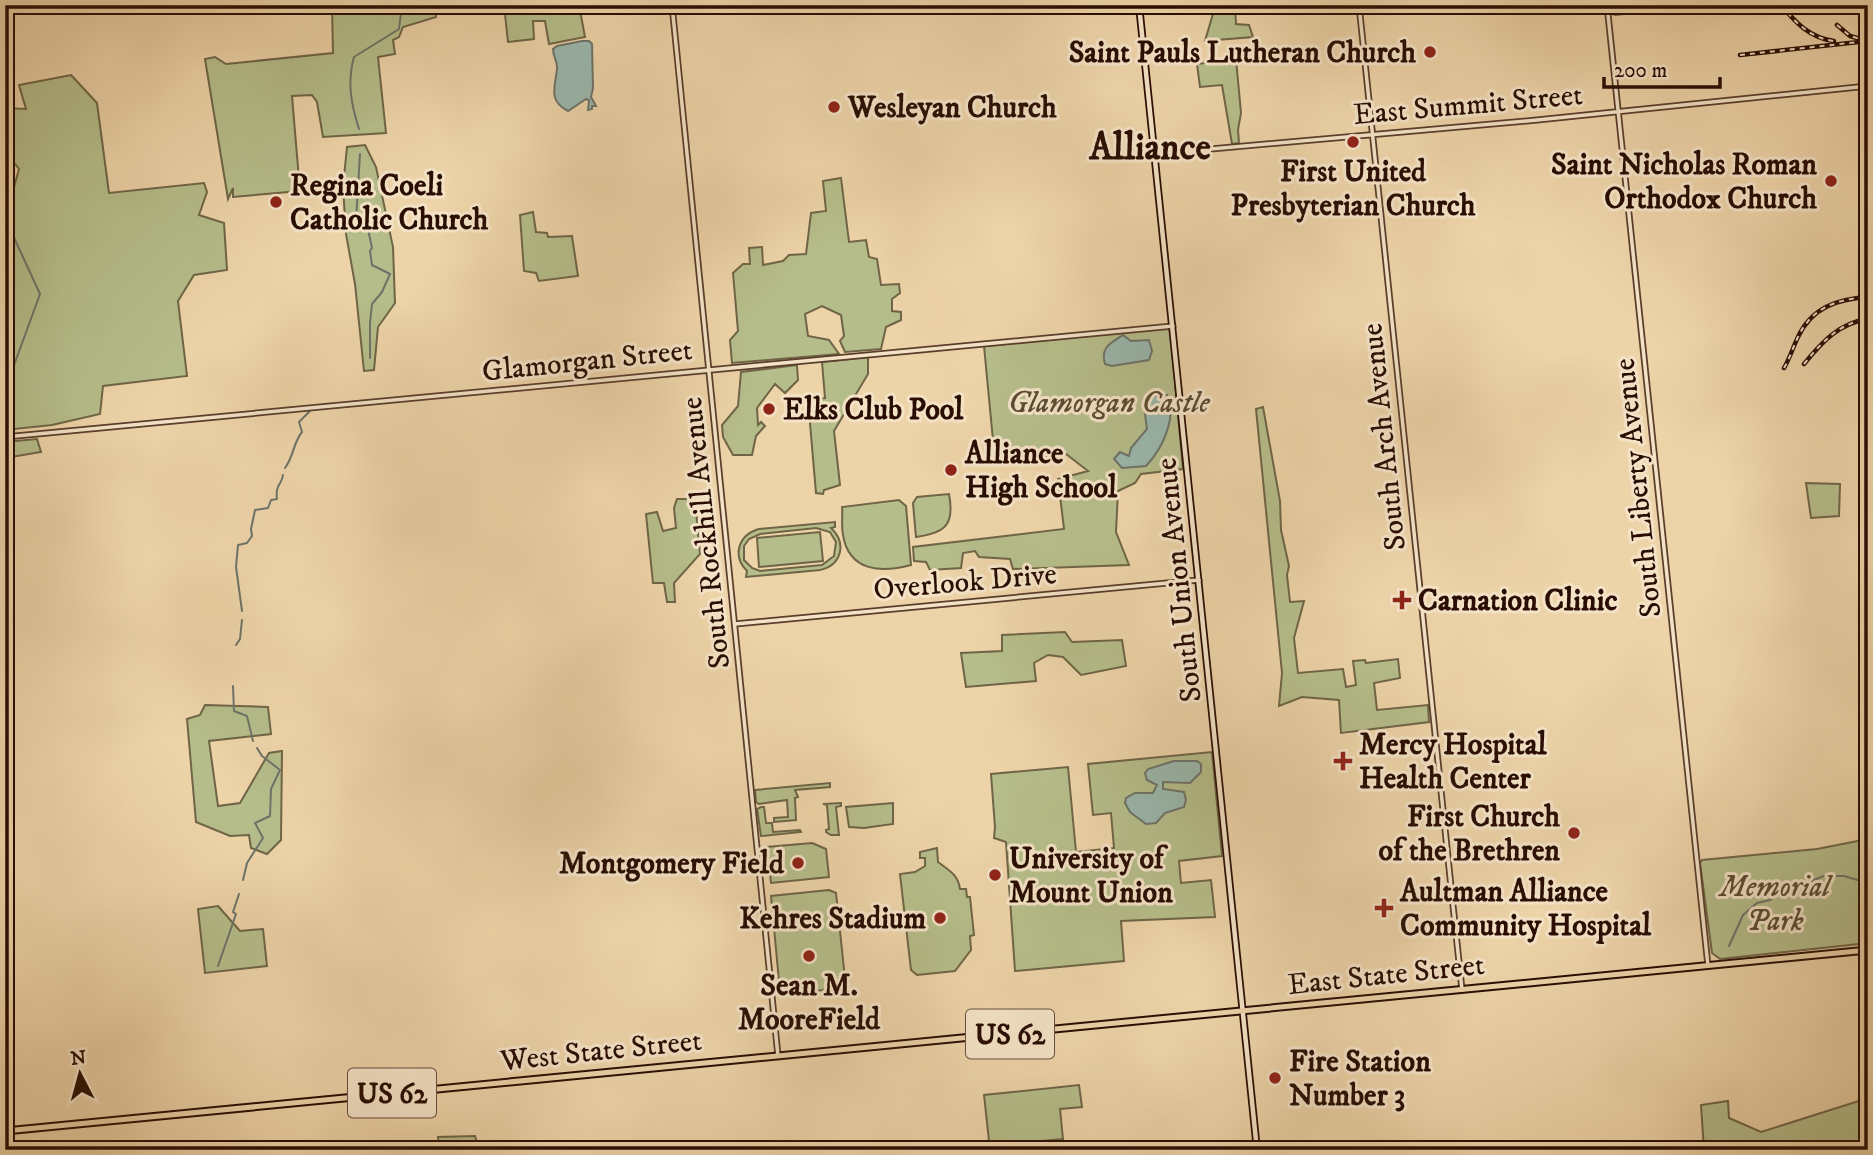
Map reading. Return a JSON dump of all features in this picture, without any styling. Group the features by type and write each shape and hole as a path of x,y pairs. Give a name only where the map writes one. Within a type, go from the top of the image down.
{"highway":[{"name":"East State Street","path":"1242,1012 1868,950"},
{"name":"West State Street","path":"5,1131 1242,1012"}],"main road":[{"name":"South Union Avenue","path":"1139,5 1257,1150"}],"street":[{"name":"South Rockhill Avenue","path":"672,5 778,1056"},
{"name":"South Arch Avenue","path":"1359,5 1462,990"},
{"name":"South Liberty Avenue","path":"1607,5 1709,966"},
{"name":"East Summit Street","path":"1155,154 1618,112 1868,86"},
{"name":"Glamorgan Street","path":"5,437 1173,326"},
{"name":"Overlook Drive","path":"735,624 1199,580"}],"green space":[{"path":"332,5 435,5 436,17 403,27 399,37 393,40 395,54 378,57 386,133 323,137 317,102 312,95 292,96 300,191 233,197 233,188 228,199 205,59 215,57 226,64 333,53"},
{"path":"504,5 579,5 585,37 549,44 545,21 533,21 534,39 508,42"},
{"path":"1235,5 1236,24 1249,25 1253,37 1205,41 1215,7"},
{"path":"1611,5 1674,6 1671,9 1615,15 1612,14"},
{"path":"1236,59 1241,113 1239,143 1232,144 1222,85 1200,87 1197,64"},
{"path":"71,75 97,103 109,193 204,183 207,192 199,215 224,223 227,270 194,275 178,301 187,376 103,386 100,414 52,425 5,430 5,199 11,198 19,169 5,151 5,108 26,109 19,85"},
{"path":"365,145 376,167 393,247 395,303 378,327 374,370 364,371 355,284 346,234 343,187 347,147"},
{"path":"841,178 849,242 866,240 869,257 877,259 881,285 899,284 900,293 892,299 892,311 901,312 901,320 886,327 881,349 845,352 840,341 844,336 841,315 822,306 805,314 808,336 829,340 839,354 732,363 730,340 738,331 733,273 743,264 750,264 749,248 762,247 763,265 783,261 789,255 806,254 811,213 826,211 823,181"},
{"path":"533,212 536,232 547,233 548,237 572,236 578,276 539,281 536,273 524,271 520,215"},
{"name":"Glamorgan Castle","path":"1170,328 1183,469 1141,474 1135,483 1118,491 1116,532 1129,565 1013,569 1010,559 979,557 975,551 963,553 961,568 930,570 926,562 914,561 913,547 1064,529 1058,479 1088,471 1066,454 995,461 984,346"},
{"path":"868,357 868,374 834,431 840,485 824,490 823,494 816,493 808,400 825,398 822,362"},
{"path":"797,365 798,380 785,393 775,384 757,408 758,425 761,422 765,426 756,436 752,455 733,455 723,437 722,425 738,406 741,372"},
{"path":"1263,407 1289,566 1287,575 1290,602 1304,601 1294,638 1298,673 1343,669 1346,687 1356,685 1353,661 1365,660 1366,663 1398,659 1400,678 1374,683 1377,710 1428,705 1429,722 1341,733 1339,700 1302,697 1279,706 1282,673 1256,409"},
{"path":"37,439 41,452 5,458 5,442"},
{"path":"1806,483 1840,484 1839,516 1811,518"},
{"path":"949,494 950,513 946,526 934,533 916,537 913,503 917,497"},
{"path":"677,499 695,499 700,554 674,583 675,602 667,602 664,583 653,583 646,514 657,512 663,531 676,528 674,508"},
{"path":"899,500 906,506 911,565 878,569 860,563 846,547 842,531 842,507"},
{"path":"835,522 835,527 831,528 839,540 840,553 833,563 820,570 746,577 747,571 740,559 740,547 746,536 759,529","holes":["816,528 830,532 836,542 834,556 822,565 760,571 744,560 744,546 749,539 760,534"]},
{"path":"820,532 823,561 759,567 757,538"},
{"path":"1065,632 1072,642 1122,640 1126,666 1081,675 1063,657 1048,655 1034,663 1036,681 966,687 961,653 1002,651 1002,635"},
{"path":"205,705 268,707 271,734 209,741 218,806 240,803 269,753 282,751 281,840 267,854 251,848 249,835 230,836 196,822 187,719 200,715"},
{"path":"1212,752 1222,856 1179,861 1181,883 1211,880 1215,917 1121,921 1124,961 1015,971 1006,842 994,838 991,774 1068,767 1076,852 1114,848 1111,813 1093,815 1088,764"},
{"path":"830,783 830,787 795,790 798,797 795,798 796,820 774,822 774,818 788,817 787,800 759,804 756,802 755,790"},
{"path":"841,803 841,806 836,807 839,835 831,835 826,832 829,829 827,805 823,804"},
{"path":"893,803 893,824 849,827 846,807"},
{"path":"764,807 766,823 772,823 773,832 801,832 761,836 757,809"},
{"name":"Memorial Park","path":"1868,839 1868,943 1720,959 1712,953 1700,863 1702,860 1817,849"},
{"name":"Montgomery Field","path":"812,843 826,849 829,877 771,883 767,847"},
{"name":"Kehres Stadium","path":"937,848 938,862 952,873 960,889 966,889 967,897 970,897 974,935 970,936 971,950 955,971 917,975 911,970 900,874 915,872 925,866 925,858 920,858 920,852"},
{"name":"Sean M. MooreField","path":"829,890 836,893 846,988 783,994 780,992 771,896"},
{"path":"218,906 240,931 263,929 267,966 205,973 198,909"},
{"path":"1079,1085 1082,1107 1060,1109 1063,1139 1021,1143 1022,1150 990,1150 984,1095"},
{"path":"1868,1098 1868,1150 1704,1150 1701,1105 1728,1101 1729,1118 1761,1132"},
{"path":"475,1136 479,1150 439,1150 438,1137"}],"water":[{"path":"582,41 592,44 591,97 596,106 588,110 589,100 586,99 568,111 555,98 557,66 553,49"},
{"path":"1123,335 1131,341 1149,340 1152,351 1149,360 1112,366 1105,364 1105,349"},
{"path":"1167,395 1170,419 1158,450 1146,466 1122,468 1114,459 1120,452 1129,456 1131,448 1147,429 1143,399"},
{"path":"1174,761 1197,761 1201,764 1201,772 1190,783 1163,782 1163,789 1184,792 1184,807 1165,813 1156,823 1146,824 1130,812 1125,803 1126,798 1135,793 1153,793 1157,785 1147,780 1145,773 1148,769"}],"waterway":[{"path":"359,129 351,93 354,57 399,29 402,5"},
{"path":"360,154 356,220 368,229 372,265 390,274 382,292 372,304 370,358"},
{"path":"5,218 40,294 13,368 5,370"},
{"path":"285,468 302,432 299,422 310,411"},
{"path":"242,611 236,567 238,545 247,543 252,536 255,510 268,508 271,500 277,499 277,490 283,475"},
{"path":"236,645 240,639 242,620"},
{"path":"233,686 234,711 247,716 253,741"},
{"path":"243,880 247,863 263,838 255,823 270,816 271,789 280,770 262,756 257,748"},
{"path":"1729,946 1743,915 1757,903 1824,876 1844,876 1868,883"},
{"path":"218,966 236,914 233,912 239,894"}],"railway":[{"path":"1781,5 1804,29 1818,37 1834,41"},
{"path":"1855,5 1868,18"},
{"path":"1837,25 1850,36 1864,40"},
{"path":"1740,55 1868,41"},
{"path":"1784,368 1804,327 1818,312 1836,303 1868,297"},
{"path":"1804,364 1840,329 1868,319"}],"place":[{"name":"Saint Pauls Lutheran Church","path":"1430,52"},
{"name":"Wesleyan Church","path":"834,107"},
{"name":"First United Presbyterian Church","path":"1353,142"},
{"name":"Saint Nicholas Roman Orthodox Church","path":"1831,181"},
{"name":"Regina Coeli Catholic Church","path":"276,202"},
{"name":"Elks Club Pool","path":"769,409"},
{"name":"Alliance High School","path":"951,470"},
{"name":"Carnation Clinic","path":"1402,600"},
{"name":"Mercy Hospital Health Center","path":"1343,761"},
{"name":"First Church of the Brethren","path":"1574,833"},
{"name":"Montgomery Field","path":"798,863"},
{"name":"University of Mount Union","path":"995,875"},
{"name":"Aultman Alliance Community Hospital","path":"1384,908"},
{"name":"Kehres Stadium","path":"940,918"},
{"name":"Sean M. MooreField","path":"809,956"},
{"name":"Fire Station Number 3","path":"1275,1078"}],"district":[{"name":"Alliance","path":"1150,146"}]}
